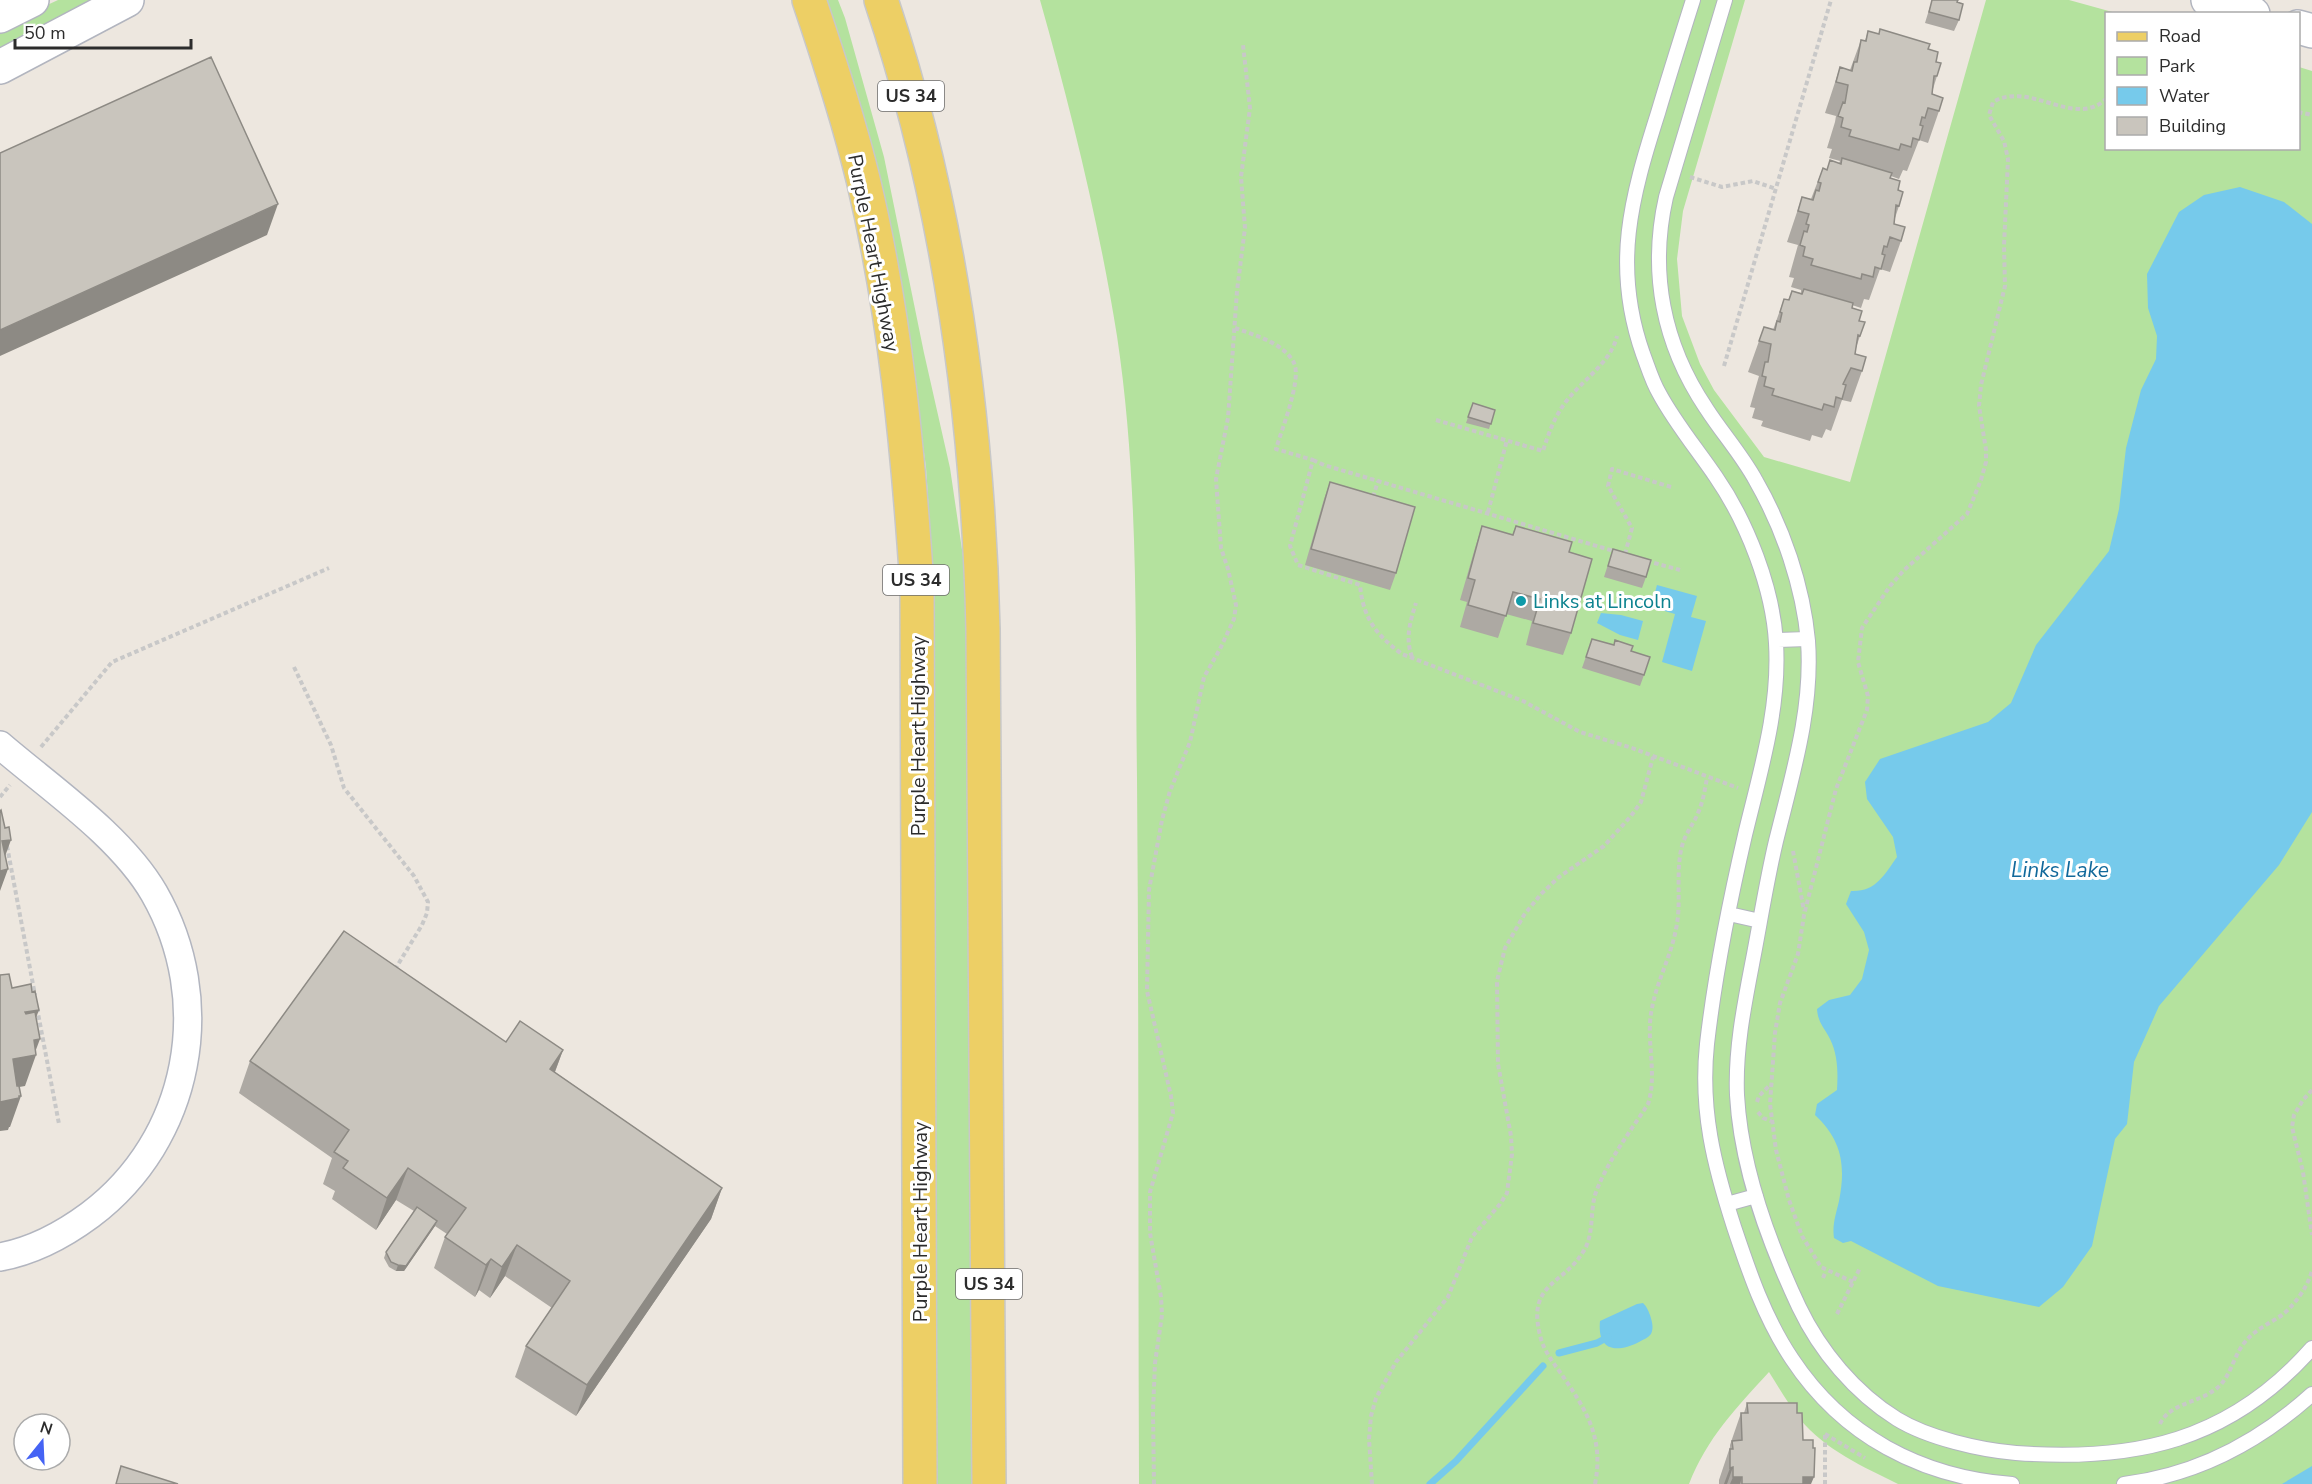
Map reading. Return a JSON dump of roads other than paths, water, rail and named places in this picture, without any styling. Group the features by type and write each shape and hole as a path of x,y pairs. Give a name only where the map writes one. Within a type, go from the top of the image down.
{"main road":[{"path":"0,16 32,0"},
{"path":"0,67 127,0"},
{"name":"Purple Heart Highway","path":"808,0 836,80 863,181 899,383 911,490 917,598 920,1484"},
{"name":"US 34","path":"881,0 915,110 936,205 965,372 978,514 984,731 990,1484"},
{"path":"2208,0 2247,12"}],"street":[{"path":"0,745 103,832 134,865 153,892 171,928 182,959 188,995 188,1031 183,1073 170,1114 150,1151 128,1181 103,1205 75,1226 43,1243 0,1257"}],"lane":[{"path":"1693,0 1632,202 1626,247 1630,302 1637,336 1656,389 1729,497 1747,534 1768,596 1776,640 1777,676 1768,736 1713,999 1705,1071 1712,1152 1753,1281 1775,1331 1793,1361 1824,1399 1855,1428 1885,1449 1916,1462 1955,1474 1995,1483 2012,1484"},
{"path":"1725,0 1663,209 1658,248 1660,289 1670,336 1685,375 1755,478 1784,542 1798,591 1808,639 1804,713 1798,752 1768,874 1744,1004 1737,1072 1737,1096 1743,1146 1756,1196 1792,1293 1819,1343 1848,1378 1875,1404 1900,1422 1963,1444 2000,1451 2087,1456 2122,1453 2155,1446 2209,1427 2239,1410 2267,1392 2312,1348"},
{"path":"1776,640 1808,639"},
{"path":"1729,914 1760,921"},
{"path":"1727,1204 1756,1196"},
{"path":"2124,1484 2163,1477 2223,1455 2287,1417 2312,1394"}],"water":[{"name":"Links Lake","path":"2240,187 2284,202 2312,224 2312,812 2279,865 2159,1006 2134,1062 2127,1124 2115,1139 2092,1246 2063,1287 2039,1307 1938,1286 1851,1241 1843,1243 1834,1238 1842,1165 1831,1134 1815,1115 1817,1104 1837,1090 1835,1051 1820,1021 1817,1009 1829,1000 1850,995 1862,979 1869,950 1864,932 1846,904 1851,891 1860,891 1873,885 1897,857 1893,837 1867,799 1865,782 1880,759 1988,722 2011,703 2036,645 2109,551 2119,509 2126,448 2141,390 2156,359 2157,336 2148,308 2147,274 2179,212 2204,195"},
{"path":"1657,585 1697,596 1691,617 1706,621 1692,671 1662,662 1675,614 1651,607"},
{"path":"1601,613 1643,621 1638,640 1620,635 1597,623"},
{"path":"1643,1303 1652,1322 1651,1334 1623,1348 1610,1347 1605,1344 1600,1331 1600,1321"},
{"path":"2312,1466 2312,1484 2282,1484"}],"waterway":[{"path":"1559,1353 1597,1343 1608,1337"},
{"path":"1430,1484 1456,1461 1543,1366"}],"place":[{"name":"Links at Lincoln","path":"1521,601"}]}
